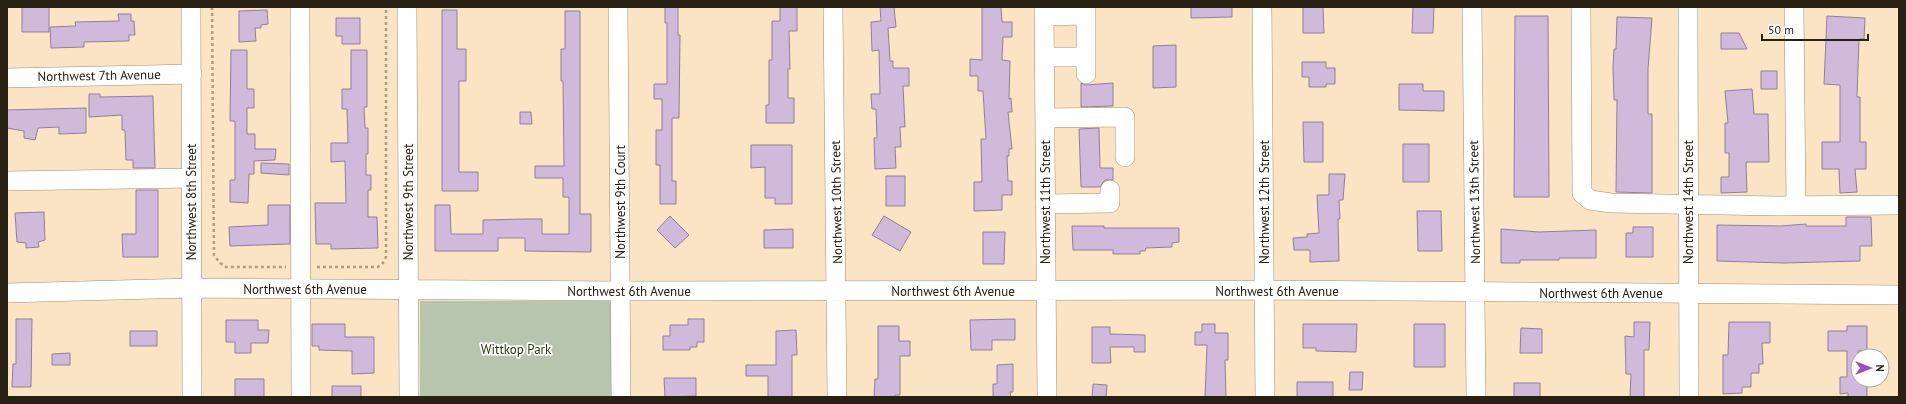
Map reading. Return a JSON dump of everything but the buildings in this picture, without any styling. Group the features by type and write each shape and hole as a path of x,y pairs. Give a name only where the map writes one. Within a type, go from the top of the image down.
{"street":[{"name":"Northwest 8th Street","path":"191,7 192,397"},
{"path":"300,7 302,289 301,397"},
{"name":"Northwest 9th Street","path":"407,7 409,397"},
{"name":"Northwest 9th Court","path":"618,7 621,397"},
{"name":"Northwest 10th Street","path":"833,7 836,397"},
{"name":"Northwest 12th Street","path":"1262,7 1264,397"},
{"name":"Northwest 13th Street","path":"1472,7 1476,397"},
{"path":"1581,7 1582,193 1590,200 1611,203 1796,206 1899,205"},
{"name":"Northwest 14th Street","path":"1688,7 1689,397"},
{"path":"1794,7 1796,206"},
{"path":"1044,12 1086,11 1086,66 1044,57"},
{"name":"Northwest 11th Street","path":"1044,12 1047,397"},
{"name":"Northwest 7th Avenue","path":"7,78 192,74"},
{"path":"1045,118 1125,117 1125,156"},
{"path":"7,181 191,178"},
{"path":"1045,204 1110,203 1110,190"},
{"name":"Northwest 6th Avenue","path":"7,293 191,288 621,291 1264,290 1476,293 1899,295"}],"green space":[{"name":"Wittkop Park","path":"420,301 612,301 613,397 420,397"}]}
